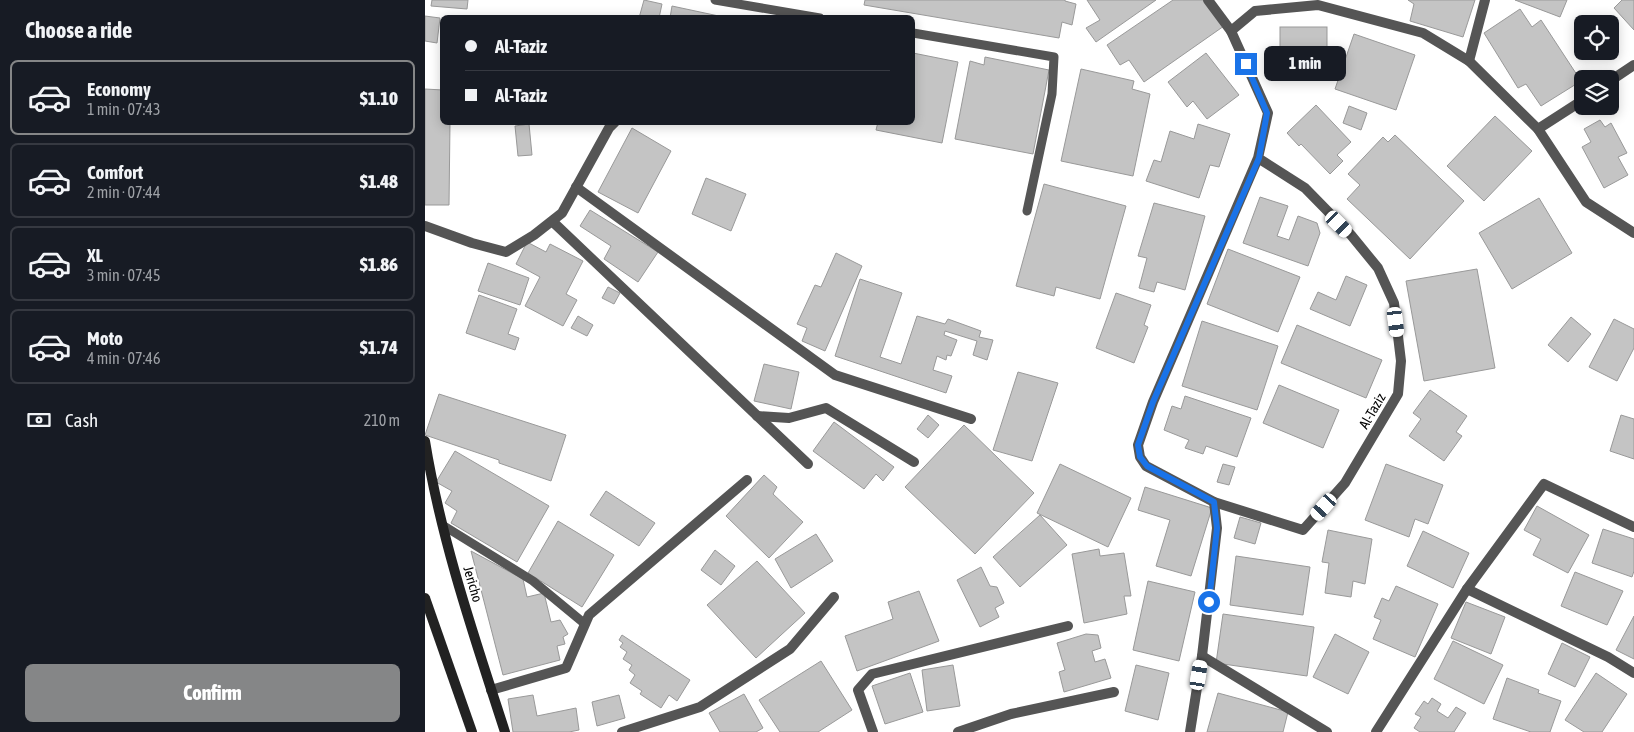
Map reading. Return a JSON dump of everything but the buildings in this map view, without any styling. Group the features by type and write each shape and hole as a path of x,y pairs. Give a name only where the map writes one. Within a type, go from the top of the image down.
{"main road":[{"name":"Jericho","path":"425,441 457,584 505,732"},
{"path":"425,598 427,613 471,732"}],"street":[{"name":"Al-Taziz","path":"1209,0 1231,31 1267,113 1259,158 1153,402 1138,445 1140,457 1147,466 1214,502 1303,530 1345,483 1398,394 1401,361 1394,303 1378,268 1351,235 1305,188 1259,158"},
{"path":"1231,31 1255,10 1259,0"},
{"path":"1469,61 1485,0"},
{"path":"1255,10 1318,4 1423,33 1469,61 1538,129 1586,202 1634,232"},
{"path":"1619,75 1634,65"},
{"path":"1538,129 1574,106"},
{"path":"425,226 472,243 507,252 553,222 562,213 612,125"},
{"path":"576,187 835,375 971,419"},
{"path":"553,222 808,464"},
{"path":"757,416 789,418 826,408 914,462"},
{"path":"491,690 567,668 589,615 747,480"},
{"path":"1376,732 1467,589 1544,484 1634,527"},
{"path":"1190,732 1202,656 1217,528 1214,502"},
{"path":"1467,589 1608,657 1634,673"},
{"path":"622,732 701,707 790,649 835,597"},
{"path":"873,732 858,690 872,674 1068,626"},
{"path":"1202,656 1327,732"},
{"path":"958,732 1011,714 1114,692"}],"lane":[{"path":"715,0 802,15"},
{"path":"915,33 1054,57 1052,94 1027,211"},
{"path":"444,526 533,580 585,624"}],"route":[{"path":"1209,602 1217,528 1214,502 1147,466 1140,457 1138,445 1153,402 1259,158 1267,113 1246,64"}]}
